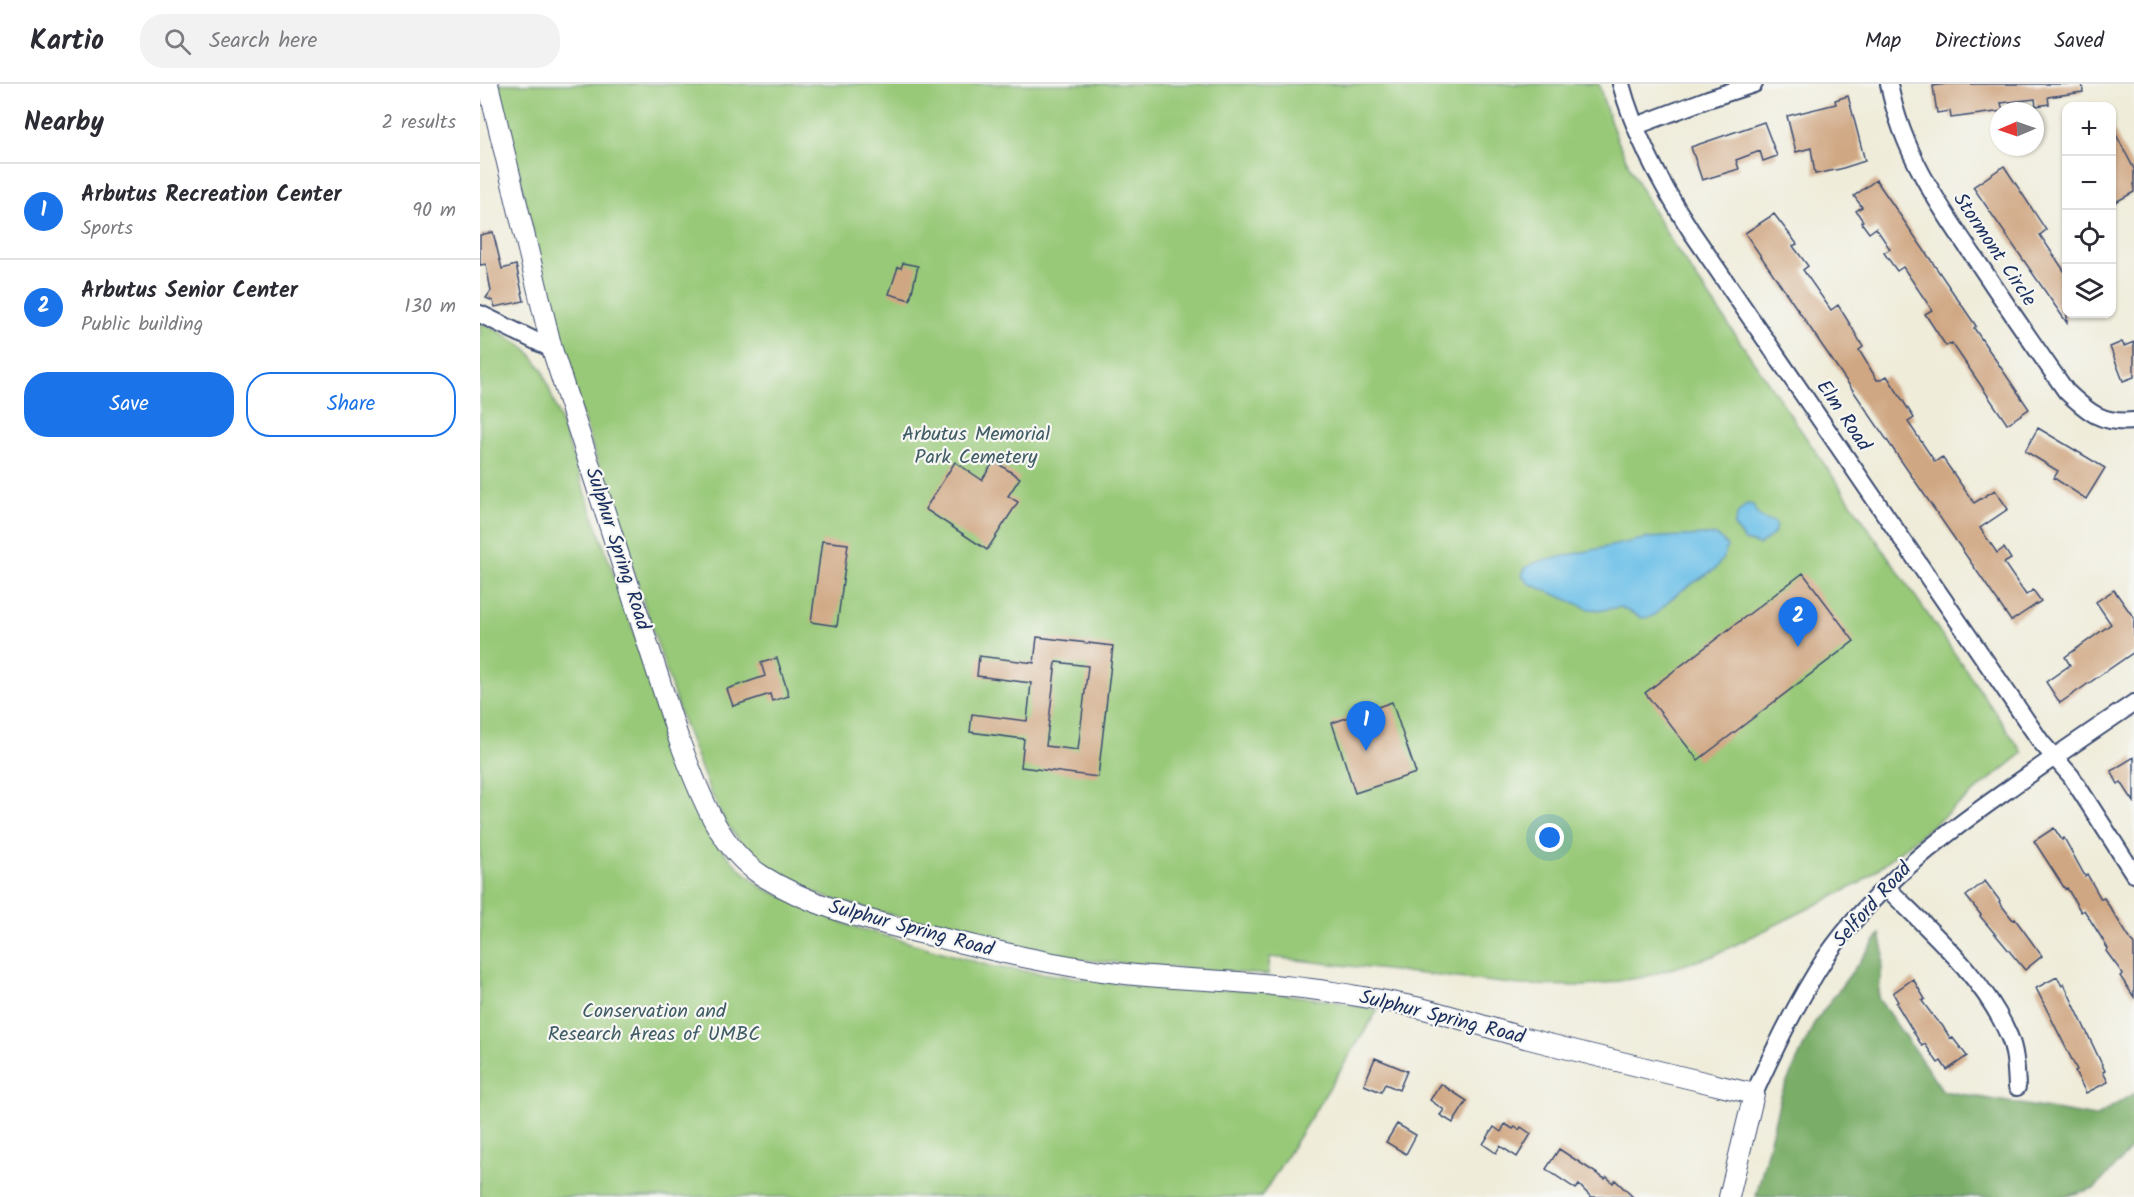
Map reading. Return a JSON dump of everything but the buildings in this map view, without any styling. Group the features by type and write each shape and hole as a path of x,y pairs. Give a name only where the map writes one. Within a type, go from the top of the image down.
{"main road":[{"name":"Sulphur Spring Road","path":"488,84 552,350 680,740 700,792 716,824 735,851 759,873 787,890 825,907 1005,954 1069,967 1130,974 1276,984 1419,1007 1529,1039 1754,1094"},
{"name":"Selford Road","path":"1729,1197 1754,1094"}],"street":[{"name":"Elm Road","path":"1621,84 1636,126 1660,179 1691,231 2041,742 2071,776 2134,874"},
{"path":"1636,126 1754,84"},
{"name":"Stormont Circle","path":"1889,84 1909,149 1934,199 2066,392 2086,411 2103,419 2121,422 2134,421"},
{"path":"480,314 552,350"},
{"name":"Selford Road","path":"1754,1094 1777,1042 1810,982 1850,926 1886,887 1916,858 1955,827 2134,703"},
{"path":"1886,887 1945,946 1978,984 2010,1037 2016,1062 2017,1087"}],"green space":[{"name":"Arbutus Memorial Park Cemetery","path":"497,84 1599,84 1620,147 1650,206 1673,244 2023,753 1860,883 1713,956 1644,977 1587,986 1520,985 1270,957 1268,975 1071,959 1004,945 828,898 792,883 767,867 745,848 725,822 709,789 682,719 564,360"},
{"name":"Conservation and Research Areas of UMBC","path":"480,322 528,350 543,371 694,806 718,845 736,865 763,888 848,925 994,967 1125,984 1262,991 1378,1010 1261,1197 480,1197"},
{"path":"1880,934 1884,952 1878,998 1943,1091 2096,1117 2134,1093 2134,1146 2095,1188 2064,1197 1756,1197 1781,1095 1815,1022"}],"water":[{"path":"1747,504 1753,505 1762,519 1773,521 1776,524 1774,534 1759,545 1745,541 1734,526 1738,513"},
{"path":"1718,536 1727,546 1724,557 1715,569 1678,593 1653,616 1642,618 1620,607 1603,610 1589,609 1528,583 1522,575 1526,567 1537,562 1648,538"}],"place":[{"name":"Arbutus Senior Center","path":"1798,647"},
{"name":"Arbutus Recreation Center","path":"1366,751"}]}
